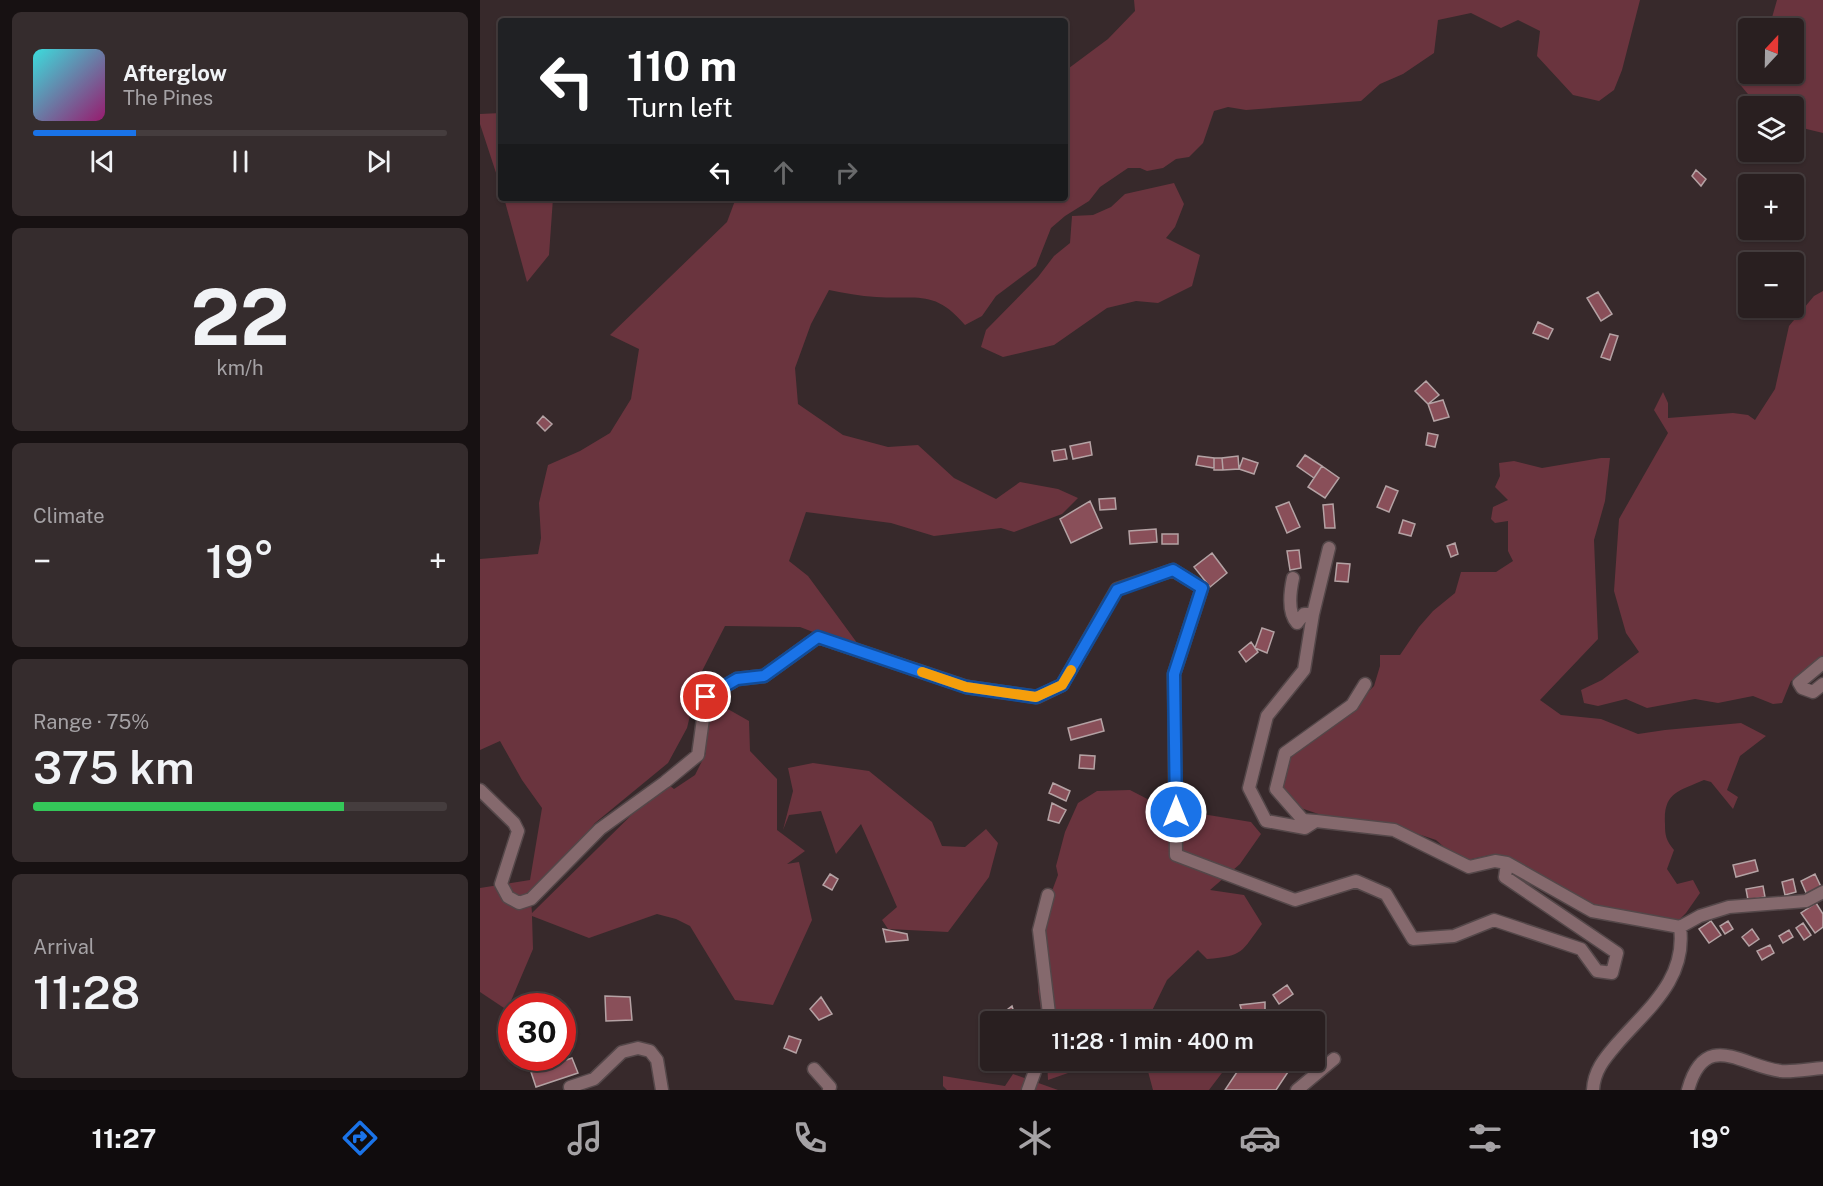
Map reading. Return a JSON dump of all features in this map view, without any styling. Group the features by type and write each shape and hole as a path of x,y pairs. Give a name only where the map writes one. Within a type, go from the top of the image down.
{"street":[{"path":"1316,821 1305,828 1266,821 1250,788 1267,716 1304,670 1313,614 1329,548"},
{"path":"480,790 514,823 518,831 501,884 508,897 519,903 531,899 600,829 698,755 706,697 737,679 764,676 818,637 966,687 1036,697 1062,685 1117,590 1173,570 1202,588 1174,674 1176,855 1295,900 1356,880 1386,894 1413,939 1454,936 1494,920 1581,949 1597,971 1612,973 1617,953 1505,876 1507,863"},
{"path":"1293,578 1289,607 1291,617 1297,623 1304,614 1313,614"},
{"path":"1823,663 1799,683 1802,688 1813,692 1823,684"},
{"path":"1365,684 1352,705 1285,753 1276,789 1303,820 1395,830 1469,867 1495,861 1507,863 1592,911 1680,927 1700,916 1729,907 1806,901 1823,892"},
{"path":"1048,895 1039,930 1049,1011"},
{"path":"1593,1090 1599,1064 1665,992 1678,960 1682,942 1680,927"},
{"path":"570,1087 594,1078 622,1052 638,1048 650,1051 657,1060 662,1090"},
{"path":"1688,1090 1696,1071 1708,1058 1726,1054 1779,1071 1823,1068"},
{"path":"1297,1090 1334,1059"},
{"path":"814,1069 830,1087 830,1090"},
{"path":"1028,1090 1036,1071"}],"shaded area":[{"path":"1134,0 1640,0 1622,70 1614,90 1599,101 1573,95 1537,56 1540,31 1518,20 1501,28 1471,13 1438,20 1434,53 1403,74 1380,84 1361,101 1246,110 1228,107 1214,111 1203,143 1189,157 1176,159 1163,168 1147,171 1140,168 1128,168 1100,187 1089,201 1051,228 1036,266 996,296 982,316 965,325 944,306 934,301 864,296 829,290 811,324 795,368 798,404 843,435 888,447 918,445 954,478 996,499 1020,482 1058,489 1078,498 1062,514 1014,532 1001,528 934,536 891,523 806,512 789,561 808,576 863,651 800,627 725,626 700,675 687,728 668,763 595,823 531,901 532,913 665,782 674,789 695,775 706,753 701,738 712,714 726,708 749,721 750,751 777,779 777,830 805,851 787,864 799,862 812,920 773,1005 735,1000 690,926 657,914 589,938 532,916 533,949 514,993 498,993 498,1004 480,992 480,888 530,880 542,808 522,780 500,741 480,750 480,559 538,554 541,538 539,503 548,465 580,451 610,433 631,399 639,349 610,335 727,222 735,201 1068,201 1068,69 1108,39 1135,11"},
{"path":"1777,0 1823,0 1823,133 1804,128 1804,96 1750,96 1740,84 1804,84 1804,18 1772,18"},
{"path":"498,113 498,179 480,124 480,114"},
{"path":"1174,183 1184,204 1175,227 1166,238 1200,255 1192,286 1158,303 1136,301 1107,308 1054,345 1003,357 981,347 986,330 1038,277 1054,256 1070,243 1072,216 1093,215 1111,207 1125,194"},
{"path":"505,201 553,201 549,255 527,282"},
{"path":"1823,291 1823,669 1791,681 1782,703 1773,704 1753,696 1718,703 1695,699 1647,708 1626,699 1598,706 1584,703 1581,690 1602,680 1639,652 1626,633 1614,591 1619,519 1668,433 1654,410 1663,392 1668,403 1668,418 1733,413 1748,415 1755,420 1775,389 1789,326 1796,318 1804,318 1804,308 1814,296"},
{"path":"1610,458 1605,501 1594,540 1598,639 1540,700 1561,715 1601,719 1638,734 1741,723 1766,736 1740,756 1727,790 1738,797 1733,809 1711,782 1704,780 1674,794 1667,805 1666,835 1674,850 1667,869 1677,884 1693,880 1700,893 1686,913 1669,930 1652,925 1610,921 1570,891 1490,855 1467,860 1452,854 1436,840 1391,825 1330,818 1295,806 1281,792 1283,758 1316,727 1365,695 1374,686 1380,666 1380,655 1400,655 1433,611 1455,593 1461,572 1496,572 1513,561 1508,551 1508,521 1495,523 1491,519 1493,507 1508,500 1495,487 1500,476 1499,463 1514,461 1542,468"},
{"path":"813,763 869,771 932,822 942,846 965,847 986,829 998,843 989,877 948,932 888,929 882,920 897,907 861,824 836,854 821,811 789,815 783,830 793,791 788,768"},
{"path":"1130,790 1157,804 1251,822 1261,834 1240,864 1210,890 1244,895 1262,924 1245,947 1235,954 1207,959 1198,950 1167,980 1152,1011 1041,1011 1038,991 1043,915 1058,875 1056,866 1065,832 1078,803 1097,791"},
{"path":"1048,1071 1074,1071 1048,1080"},
{"path":"1148,1071 1223,1071 1209,1090 1153,1090"},
{"path":"1013,1074 1058,1090 947,1090 943,1086 943,1076 1005,1086"}],"building":[{"path":"1696,170 1706,179 1701,186 1692,176"},
{"path":"1598,292 1612,314 1601,321 1587,298"},
{"path":"1538,322 1553,329 1548,339 1533,333"},
{"path":"1610,334 1618,336 1610,360 1601,357"},
{"path":"1426,381 1439,395 1428,404 1415,391"},
{"path":"1443,400 1449,417 1434,421 1428,404"},
{"path":"543,416 552,424 545,431 537,423"},
{"path":"1428,433 1438,435 1435,447 1426,445"},
{"path":"1090,442 1092,455 1073,459 1070,446"},
{"path":"1065,449 1067,459 1054,461 1052,451"},
{"path":"1305,455 1322,466 1314,478 1297,466"},
{"path":"1198,456 1214,458 1214,468 1196,465"},
{"path":"1238,456 1239,469 1223,470 1222,458"},
{"path":"1214,458 1222,458 1223,470 1214,470"},
{"path":"1243,458 1258,463 1254,474 1239,469"},
{"path":"1322,466 1339,478 1325,498 1308,487"},
{"path":"1386,486 1398,491 1389,512 1377,507"},
{"path":"1115,498 1116,509 1100,510 1099,499"},
{"path":"1090,501 1102,528 1071,543 1060,519"},
{"path":"1289,502 1300,527 1287,533 1276,507"},
{"path":"1333,504 1335,528 1325,528 1323,505"},
{"path":"1403,520 1415,524 1411,536 1399,533"},
{"path":"1156,529 1157,542 1130,544 1129,531"},
{"path":"1162,534 1178,534 1178,544 1162,544"},
{"path":"1455,543 1458,554 1451,557 1447,546"},
{"path":"1299,550 1301,568 1290,570 1287,551"},
{"path":"1212,553 1227,573 1210,587 1194,567"},
{"path":"1337,563 1350,564 1348,582 1335,581"},
{"path":"1262,628 1274,632 1267,653 1255,648"},
{"path":"1251,642 1258,652 1246,662 1239,652"},
{"path":"1101,719 1104,731 1071,740 1068,728"},
{"path":"1080,755 1095,756 1094,769 1079,768"},
{"path":"1053,783 1070,791 1066,801 1049,793"},
{"path":"1052,803 1066,810 1059,823 1048,820"},
{"path":"1755,860 1758,871 1736,877 1733,865"},
{"path":"830,874 838,879 832,890 823,885"},
{"path":"1815,874 1822,889 1807,895 1801,881"},
{"path":"1793,879 1796,892 1785,895 1782,882"},
{"path":"1763,886 1765,897 1748,900 1746,889"},
{"path":"1816,903 1823,914 1823,927 1815,933 1801,913"},
{"path":"1711,921 1721,935 1709,943 1699,929"},
{"path":"1728,921 1733,929 1725,934 1720,926"},
{"path":"1803,923 1811,935 1804,940 1796,928"},
{"path":"883,929 907,934 908,940 886,942"},
{"path":"1752,929 1759,939 1749,946 1742,937"},
{"path":"1789,930 1793,937 1783,943 1779,936"},
{"path":"1770,945 1774,953 1762,960 1757,951"},
{"path":"1287,985 1293,994 1279,1004 1273,995"},
{"path":"605,996 630,997 632,1020 606,1021"},
{"path":"821,997 832,1014 819,1020 810,1009"},
{"path":"1265,1002 1265,1011 1242,1011 1240,1005"},
{"path":"789,1036 801,1040 796,1053 784,1048"},
{"path":"576,1068 578,1073 536,1087 531,1072 576,1071"},
{"path":"1238,1071 1289,1071 1276,1090 1225,1090"}],"slow traffic":[{"path":"922,672 966,687 1036,697 1062,685 1071,670"}],"route":[{"path":"706,697 737,679 764,676 818,637 966,687 1036,697 1062,685 1117,590 1173,570 1202,588 1174,674 1176,812"}]}
